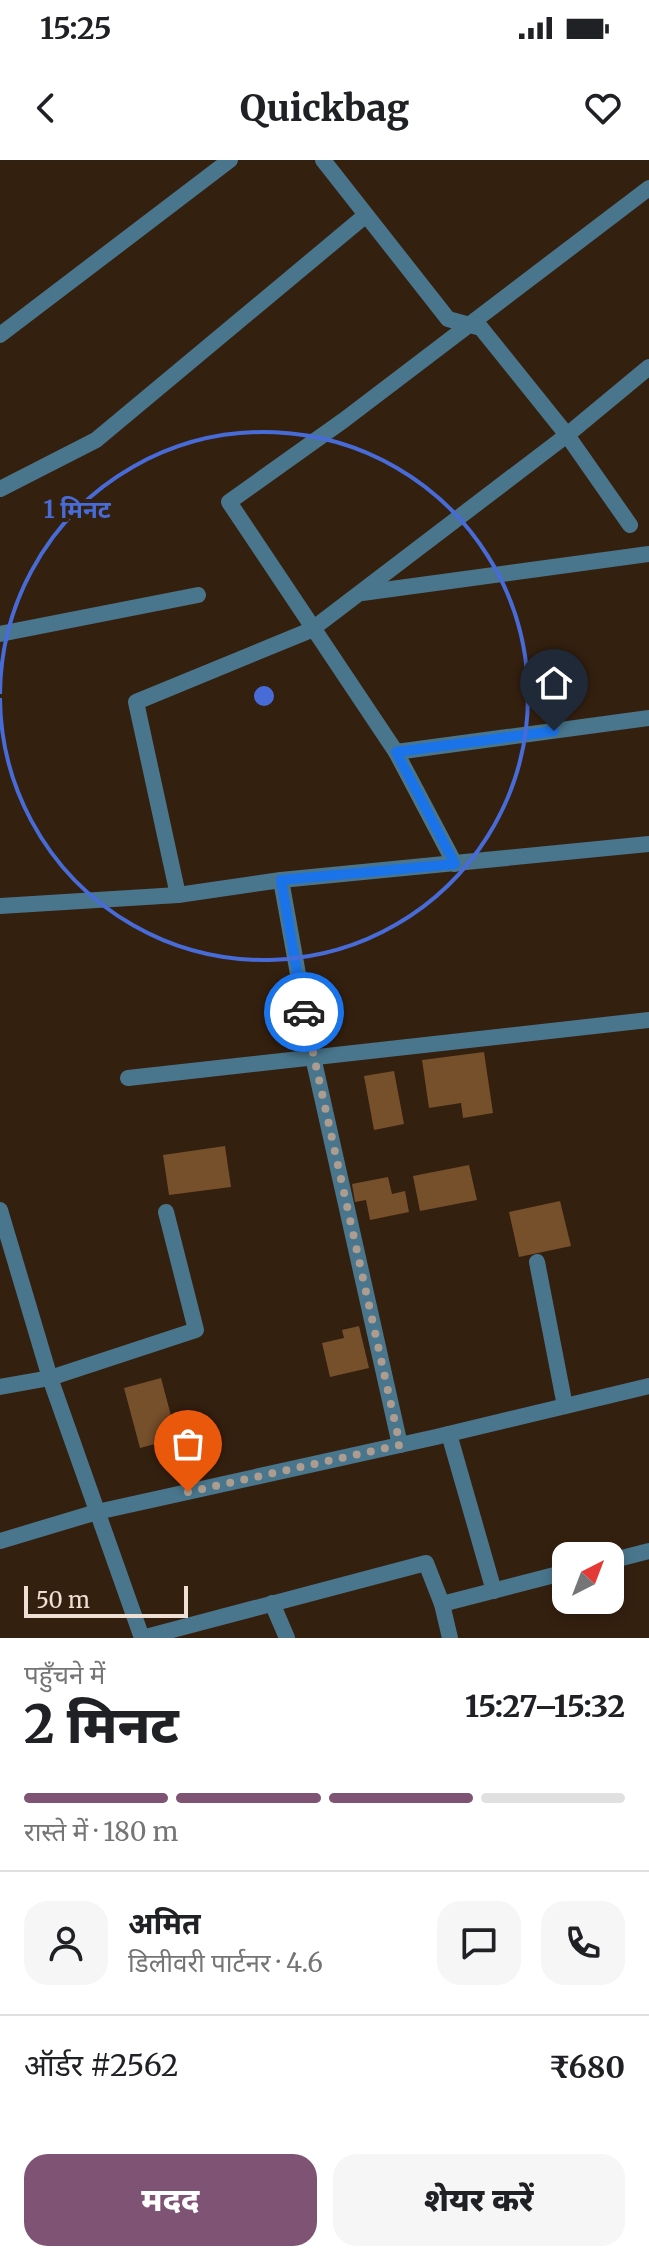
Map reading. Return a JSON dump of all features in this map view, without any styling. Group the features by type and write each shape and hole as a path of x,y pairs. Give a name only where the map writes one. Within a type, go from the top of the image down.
{"street":[{"path":"0,335 230,160"},
{"path":"323,160 448,319 481,328 567,435 630,525"},
{"path":"455,864 396,752 311,630 229,502 649,188"},
{"path":"0,489 96,440 366,215"},
{"path":"178,895 136,702 311,630 567,435 649,367"},
{"path":"360,593 649,554"},
{"path":"0,634 198,595"},
{"path":"396,752 649,718"},
{"path":"0,906 178,895 281,880 649,844"},
{"path":"281,880 313,1057 400,1445"},
{"path":"128,1078 649,1020"},
{"path":"0,1210 50,1378 142,1638 426,1563 442,1604 450,1638"},
{"path":"0,1387 50,1378 196,1330 166,1212"},
{"path":"537,1262 565,1406"},
{"path":"0,1541 97,1512 649,1386"},
{"path":"449,1434 494,1591"},
{"path":"624,1557 649,1551"},
{"path":"442,1604 552,1576"},
{"path":"272,1603 287,1638"}],"building":[{"path":"484,1052 493,1113 463,1118 461,1103 429,1108 422,1060"},
{"path":"394,1071 404,1124 374,1130 364,1076"},
{"path":"225,1146 231,1187 169,1195 163,1155"},
{"path":"469,1165 477,1200 420,1211 413,1176"},
{"path":"388,1177 392,1194 405,1191 409,1212 370,1220 366,1200 355,1202 352,1184"},
{"path":"560,1201 571,1246 519,1257 509,1212"},
{"path":"359,1326 369,1368 330,1377 322,1343 344,1338 342,1330"},
{"path":"161,1378 177,1438 140,1448 124,1388"}],"way so far":[{"path":"188,1492 400,1445 304,1012"}],"route":[{"path":"304,1012 281,880 455,864 396,752 554,731"}]}
